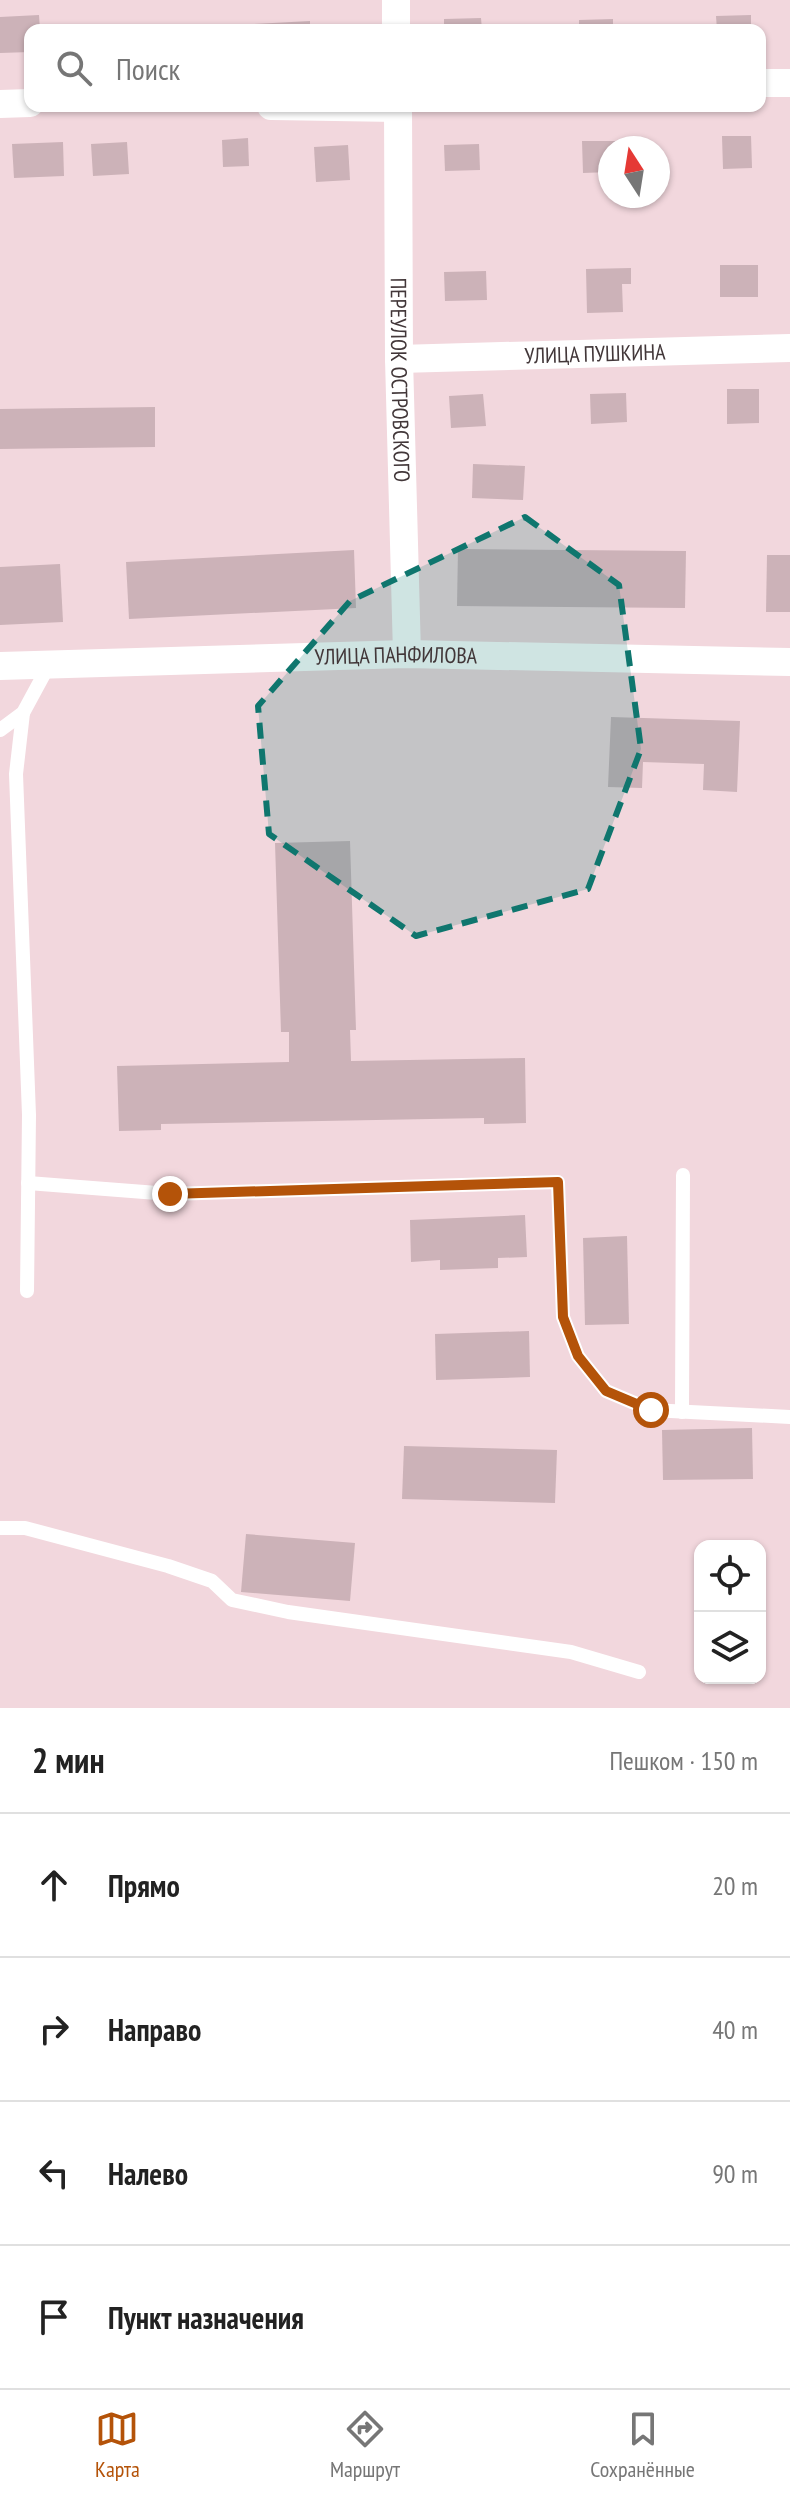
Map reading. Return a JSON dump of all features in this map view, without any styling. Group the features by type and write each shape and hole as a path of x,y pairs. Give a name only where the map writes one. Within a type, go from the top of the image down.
{"street":[{"path":"396,0 396,24"},
{"path":"766,83 790,83"},
{"path":"0,104 24,103"},
{"name":"ПЕРЕУЛОК ОСТРОВСКОГО","path":"398,112 399,359 407,654"},
{"name":"УЛИЦА ПУШКИНА","path":"399,359 790,348"},
{"name":"УЛИЦА ПАНФИЛОВА","path":"0,666 407,654 790,662"}],"lane":[{"path":"27,1291 29,1115 16,774 23,713 50,663"},
{"path":"0,730 23,713"},
{"path":"682,1412 683,1175"},
{"path":"28,1183 170,1194 558,1182 563,1317 578,1356 606,1391 651,1410 790,1417"},
{"path":"0,1528 25,1528 168,1566 212,1581 232,1600 288,1612 571,1652 639,1672"}],"highlighted area":[{"path":"525,517 619,585 641,749 588,889 416,936 269,834 258,706 350,601"}],"building":[{"path":"39,15 40,24 24,24 24,52 0,53 0,17"},
{"path":"751,15 751,24 717,24 716,16"},
{"path":"481,18 482,24 444,24 444,19"},
{"path":"613,19 613,24 579,24 579,20"},
{"path":"310,21 310,24 254,24"},
{"path":"722,136 751,136 752,168 723,169"},
{"path":"248,138 249,166 223,167 222,140"},
{"path":"582,141 598,141 598,172 583,173"},
{"path":"63,142 64,176 14,178 12,144"},
{"path":"127,142 129,174 93,176 91,144"},
{"path":"479,144 480,170 445,171 444,145"},
{"path":"348,145 350,180 316,182 314,147"},
{"path":"720,265 758,265 758,297 720,297"},
{"path":"631,268 631,284 622,284 623,312 587,313 586,269"},
{"path":"486,271 487,300 445,301 444,272"},
{"path":"727,389 759,389 759,423 727,424"},
{"path":"626,393 627,422 591,424 590,394"},
{"path":"483,394 486,426 451,428 449,396"},
{"path":"155,407 155,447 0,449 0,409"},
{"path":"473,464 525,466 523,500 472,498"},
{"path":"458,549 686,551 685,608 457,606"},
{"path":"354,550 356,608 129,619 126,562"},
{"path":"767,555 790,555 790,612 766,612"},
{"path":"60,564 63,622 0,625 0,567"},
{"path":"611,717 740,721 737,792 703,790 704,764 643,762 642,788 608,787"},
{"path":"350,841 356,1030 350,1030 351,1061 525,1058 526,1123 484,1124 484,1118 161,1124 161,1130 119,1131 117,1066 289,1062 289,1032 281,1032 275,843"},
{"path":"525,1215 527,1257 498,1258 498,1268 440,1270 440,1260 411,1262 410,1220"},
{"path":"627,1236 629,1324 585,1325 583,1238"},
{"path":"529,1331 530,1377 436,1380 435,1334"},
{"path":"752,1428 753,1479 663,1480 662,1430"},
{"path":"404,1446 557,1450 555,1503 402,1499"},
{"path":"246,1534 355,1543 350,1601 241,1592"}],"route":[{"path":"170,1194 558,1182 563,1317 578,1356 606,1391 651,1410"}]}
